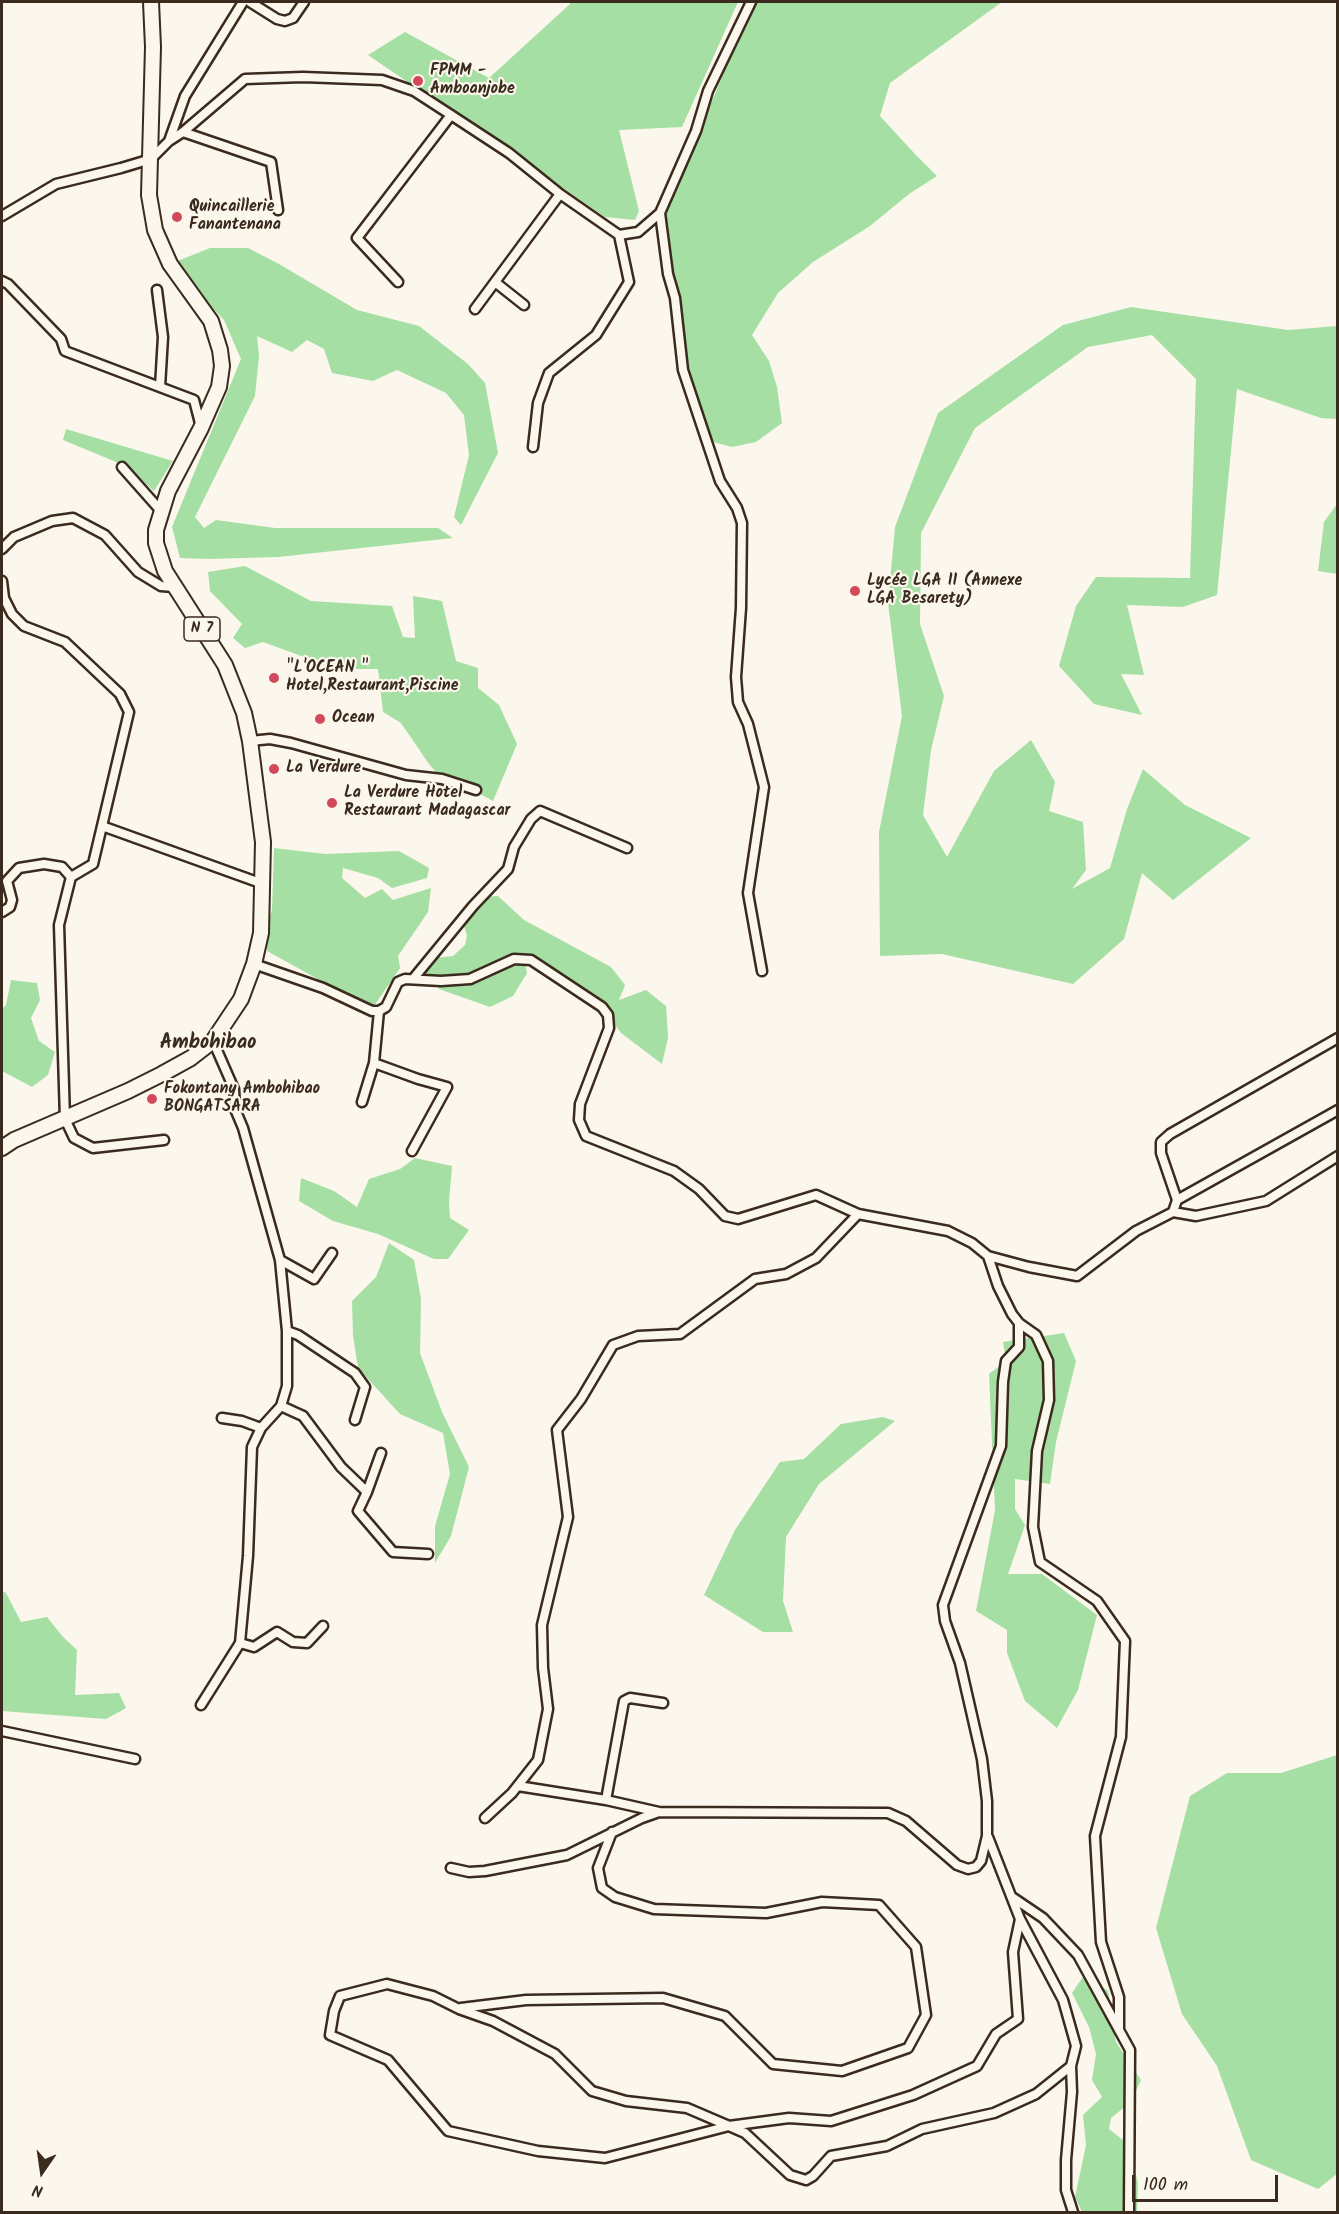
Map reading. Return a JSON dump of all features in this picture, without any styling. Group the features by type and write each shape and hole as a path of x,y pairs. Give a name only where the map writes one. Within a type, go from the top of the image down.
{"main road":[{"name":"N 7","path":"2,1148 14,1140 162,1074 213,1041 241,999 254,964 261,933 263,842 250,741 244,713 225,665 174,587 165,571 156,543 156,531 168,491 201,428 219,387 222,366 220,350 211,321 170,264 155,230 149,195 153,47 151,2"}],"street":[{"path":"169,141 185,96 243,2"},
{"path":"250,2 277,20 285,21 293,18 304,2"},
{"path":"2,216 56,184 151,159 169,141 245,80 303,77 382,80 414,91 509,153 560,194 620,235 638,232 660,213 696,131 708,91 750,2"},
{"path":"398,282 357,238 451,115"},
{"path":"183,132 271,162 278,210"},
{"path":"475,309 560,194"},
{"path":"660,213 668,274 675,298 683,370 720,481 737,508 742,523 741,608 736,677 738,702 748,724 764,787 748,893 762,971"},
{"path":"533,447 538,404 549,373 596,335 629,282 620,235"},
{"path":"2,281 8,284 61,339 65,351 194,400 201,428"},
{"path":"495,282 524,305"},
{"path":"157,290 163,337 160,387"},
{"path":"122,467 161,511"},
{"path":"2,549 14,537 23,533 52,521 73,518 105,535 138,572 161,586 174,587"},
{"path":"2,581 4,598 12,614 24,626 65,642 120,694 129,712 93,864 71,878 59,926 65,1119 75,1138 93,1148 164,1140"},
{"path":"250,741 270,739 291,743 406,775 442,779 476,790"},
{"path":"413,978 473,906 508,869 514,847 531,819 540,811 627,848"},
{"path":"102,826 262,884"},
{"path":"2,912 10,907 12,900 7,881 19,868 44,864 62,867 71,878"},
{"path":"254,964 323,988 372,1011 379,1011 386,1007 398,982 405,979 441,981 470,979 514,958 531,960 602,1007 608,1015 609,1028 580,1104 579,1120 586,1136 674,1171 699,1189 724,1216 738,1219 816,1195 858,1214 948,1231 972,1243 988,1256 1077,1276 1136,1231 1173,1212 1196,1216 1266,1201 1338,1156"},
{"path":"362,1102 374,1063 379,1011"},
{"path":"1173,1212 1177,1200 1161,1153 1161,1142 1170,1134 1338,1038"},
{"path":"201,1705 240,1643 248,1556 252,1447 261,1428 281,1406 287,1386 287,1331 280,1260 243,1128 235,1109 234,1089 213,1041"},
{"path":"374,1063 418,1080 447,1087 412,1151"},
{"path":"1177,1200 1338,1110"},
{"path":"485,1818 518,1786 538,1760 548,1709 543,1668 542,1625 568,1517 557,1430 581,1399 613,1345 639,1336 680,1334 755,1279 786,1274 816,1258 858,1214"},
{"path":"280,1260 314,1279 332,1253"},
{"path":"988,1256 998,1286 1012,1314 1019,1323 1036,1335 1048,1361 1049,1400 1037,1451 1033,1527 1040,1562 1097,1601 1125,1641 1122,1737 1095,1836 1101,1942 1119,1998 1119,2030"},
{"path":"518,1786 606,1800 659,1812 888,1813 906,1821 957,1865 968,1869 976,1867 981,1861 987,1836 987,1801 982,1759 960,1663 945,1621 943,1605 1001,1446 1006,1361 1020,1347 1019,1323"},
{"path":"287,1331 298,1335 355,1373 365,1387 355,1420"},
{"path":"281,1406 303,1416 341,1467 367,1492"},
{"path":"222,1418 242,1421 261,1428"},
{"path":"381,1453 358,1511 393,1552 428,1554"},
{"path":"240,1643 254,1647 277,1632 293,1642 307,1643 323,1626"},
{"path":"606,1800 624,1701 630,1698 663,1703"},
{"path":"2,1731 135,1759"},
{"path":"451,1868 469,1872 485,1871 567,1856 612,1832 659,1812"},
{"path":"459,2008 526,2000 663,1998 725,2016 773,2064 842,2071 908,2048 926,2015 916,1947 879,1905 822,1902 766,1913 654,1910 615,1897 602,1888 598,1868 612,1832"},
{"path":"987,1836 1020,1919 1063,2000 1076,2046 1071,2066 1072,2092 1066,2190 1073,2212"},
{"path":"1011,1896 1043,1918 1078,1955 1130,2050 1129,2212"},
{"path":"1020,1919 1013,1952 1018,2019 996,2034 977,2066 913,2095 831,2121 789,2118 729,2126 605,2158 537,2151 447,2132 388,2060 330,2035 334,2011 340,1996 387,1984 433,1996 493,2021 555,2054 592,2091 627,2101 687,2108 729,2126 746,2133 790,2175 806,2180 813,2176 831,2156 887,2146 922,2129 994,2113 1036,2094 1071,2066"}],"green space":[{"path":"570,2 738,2 682,127 619,130 639,211 635,220 605,217 368,55 405,32 489,78"},
{"path":"752,2 1002,2 890,83 880,116 937,176 909,194 870,226 813,262 778,293 752,335 769,361 777,387 782,423 756,442 732,447 706,440 681,347 660,213 715,94"},
{"path":"210,248 248,248 357,310 419,326 468,364 485,383 498,453 461,525 454,517 469,455 464,415 446,393 397,370 373,381 332,373 324,349 307,340 292,352 257,336 259,356 255,396 195,517 204,528 216,520 275,528 438,528 453,538 278,557 180,558 172,527 241,359 224,320 170,264"},
{"path":"1131,307 1288,330 1337,326 1337,419 1321,418 1237,389 1217,595 1183,607 1127,605 1144,675 1121,674 1142,715 1094,704 1059,666 1076,606 1096,577 1190,578 1196,379 1152,335 1088,347 975,428 921,533 920,624 944,696 931,750 923,815 947,857 994,771 1031,740 1055,782 1049,811 1083,822 1086,870 1072,889 1110,868 1127,809 1143,769 1185,805 1251,838 1173,900 1142,873 1124,939 1073,984 942,954 880,956 879,832 902,716 888,603 895,527 938,413 1063,325"},
{"path":"66,429 173,461 154,491 126,466 63,440"},
{"path":"1337,504 1337,574 1318,571 1324,522"},
{"path":"245,566 311,601 392,606 403,637 415,638 413,596 442,601 456,661 478,668 478,688 499,705 517,744 493,801 469,788 442,779 401,723 383,712 378,669 337,669 263,642 245,648 233,638 242,624 210,591 208,572"},
{"path":"274,848 325,854 399,851 429,868 427,878 392,888 378,878 343,868 342,878 365,898 382,889 393,900 431,888 428,912 398,956 400,968 372,1009 267,951 266,929 272,910"},
{"path":"498,896 524,920 611,967 625,985 619,1000 646,990 666,1006 668,1038 662,1064 621,1033 606,1013 523,954 527,973 513,996 490,1007 439,989 419,968 434,958 453,956 465,945 467,936 464,926 477,897"},
{"path":"11,980 37,983 40,1000 31,1018 39,1041 55,1052 48,1075 32,1087 2,1071 2,1009 6,1005"},
{"path":"415,1158 452,1166 450,1218 469,1230 448,1259 434,1259 378,1234 333,1221 299,1201 301,1178 334,1191 357,1207 369,1179 400,1169"},
{"path":"389,1243 414,1260 421,1299 420,1353 442,1412 469,1467 451,1536 435,1563 435,1526 450,1474 443,1433 400,1414 358,1368 353,1335 352,1301 376,1277"},
{"path":"1064,1333 1076,1361 1056,1442 1050,1484 1015,1479 1015,1509 1025,1525 1008,1574 1042,1574 1097,1615 1078,1690 1057,1728 1025,1701 1007,1653 1007,1630 976,1611 995,1510 989,1374 1006,1361 1003,1342"},
{"path":"883,1417 895,1421 819,1484 786,1537 783,1601 793,1632 763,1632 704,1595 735,1530 780,1462 804,1459 841,1424"},
{"path":"2,1591 6,1593 21,1622 47,1617 77,1650 75,1695 119,1693 126,1708 106,1719 2,1711"},
{"path":"1337,1755 1338,2173 1318,2189 1251,2160 1217,2066 1182,2014 1156,1928 1190,1796 1227,1773 1281,1773"},
{"path":"1085,1974 1108,1991 1116,2042 1141,2080 1131,2102 1111,2118 1109,2129 1128,2144 1138,2183 1137,2212 1082,2212 1075,2197 1086,2145 1083,2115 1102,2097 1092,2080 1096,2054 1089,2027 1072,1993"}],"place":[{"name":"FPMM - Amboanjobe","path":"418,81"},
{"name":"Quincaillerie Fanantenana","path":"177,217"},
{"name":"Lycée LGA II (Annexe LGA Besarety)","path":"855,591"},
{"name":"\"L'OCEAN \" Hotel,Restaurant,Piscine","path":"274,678"},
{"name":"Ocean","path":"320,719"},
{"name":"La Verdure","path":"274,769"},
{"name":"La Verdure Hotel Restaurant Madagascar","path":"332,803"},
{"name":"Fokontany Ambohibao BONGATSARA","path":"152,1099"}],"district":[{"name":"Ambohibao","path":"208,1045"}]}
